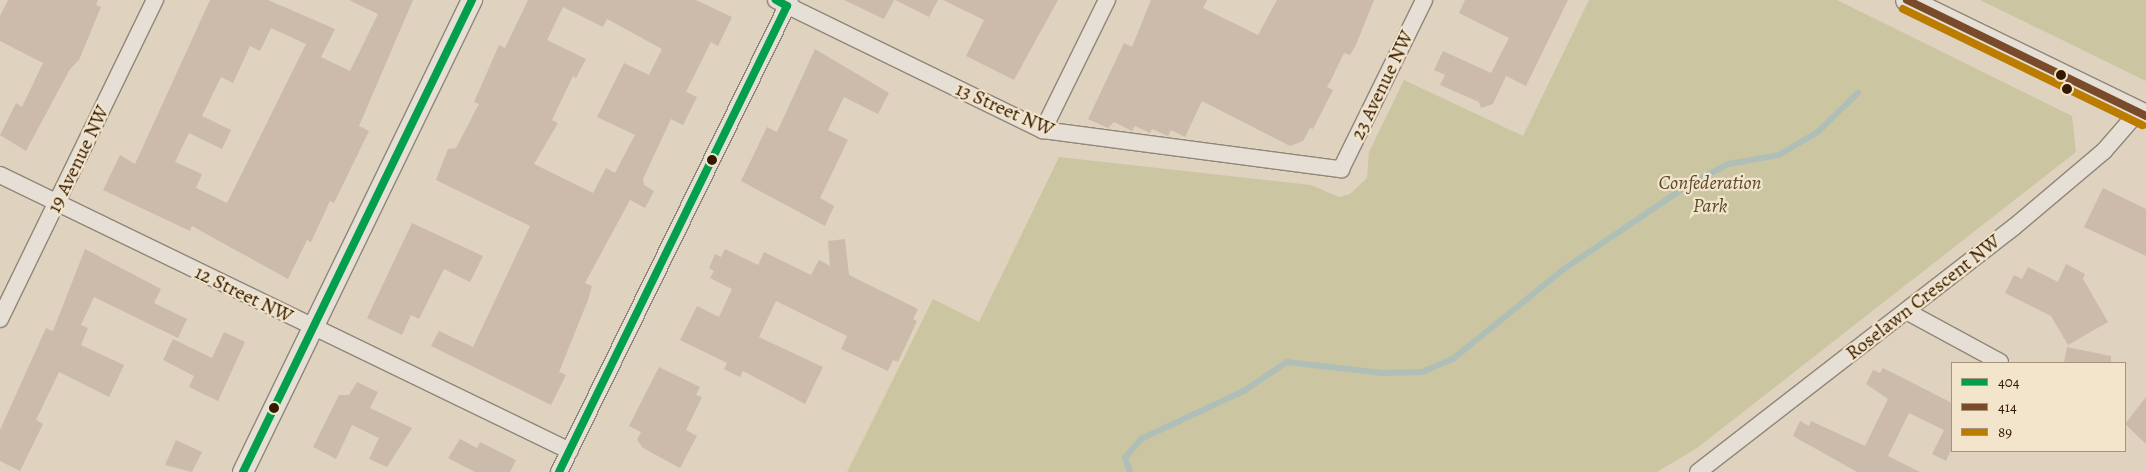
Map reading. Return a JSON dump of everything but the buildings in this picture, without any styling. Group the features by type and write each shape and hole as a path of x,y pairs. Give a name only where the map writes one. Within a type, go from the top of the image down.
{"main road":[{"path":"1907,0 2142,114"}],"street":[{"name":"19 Avenue NW","path":"0,319 155,0"},
{"path":"243,472 472,0"},
{"path":"1044,130 1107,0"},
{"name":"23 Avenue NW","path":"1341,169 1424,0"},
{"path":"559,472 784,2"},
{"name":"13 Street NW","path":"784,2 1044,130 1341,169"},
{"name":"Roselawn Crescent NW","path":"1698,472 1906,311 2104,151 2142,114"},
{"name":"12 Street NW","path":"0,175 570,451"},
{"path":"1906,311 2000,362"}],"green space":[{"name":"Confederation Park","path":"1589,0 1837,0 2072,116 2076,152 1697,448 1657,472 847,472 933,299 979,322 1059,157 1311,185 1339,197 1350,194 1367,178 1369,152 1404,80 1523,136"},
{"path":"1980,0 2146,0 2146,81"}],"waterway":[{"path":"1130,472 1125,458 1141,439 1244,391 1287,362 1382,373 1422,372 1453,359 1564,269 1693,182 1729,164 1779,155 1818,132 1858,93"}],"transit line":[{"name":"404","path":"243,472 472,0"},
{"name":"404","path":"559,472 787,6 776,0"},
{"name":"414","path":"1907,0 2146,116"},
{"name":"89","path":"1903,9 2142,125"}]}
